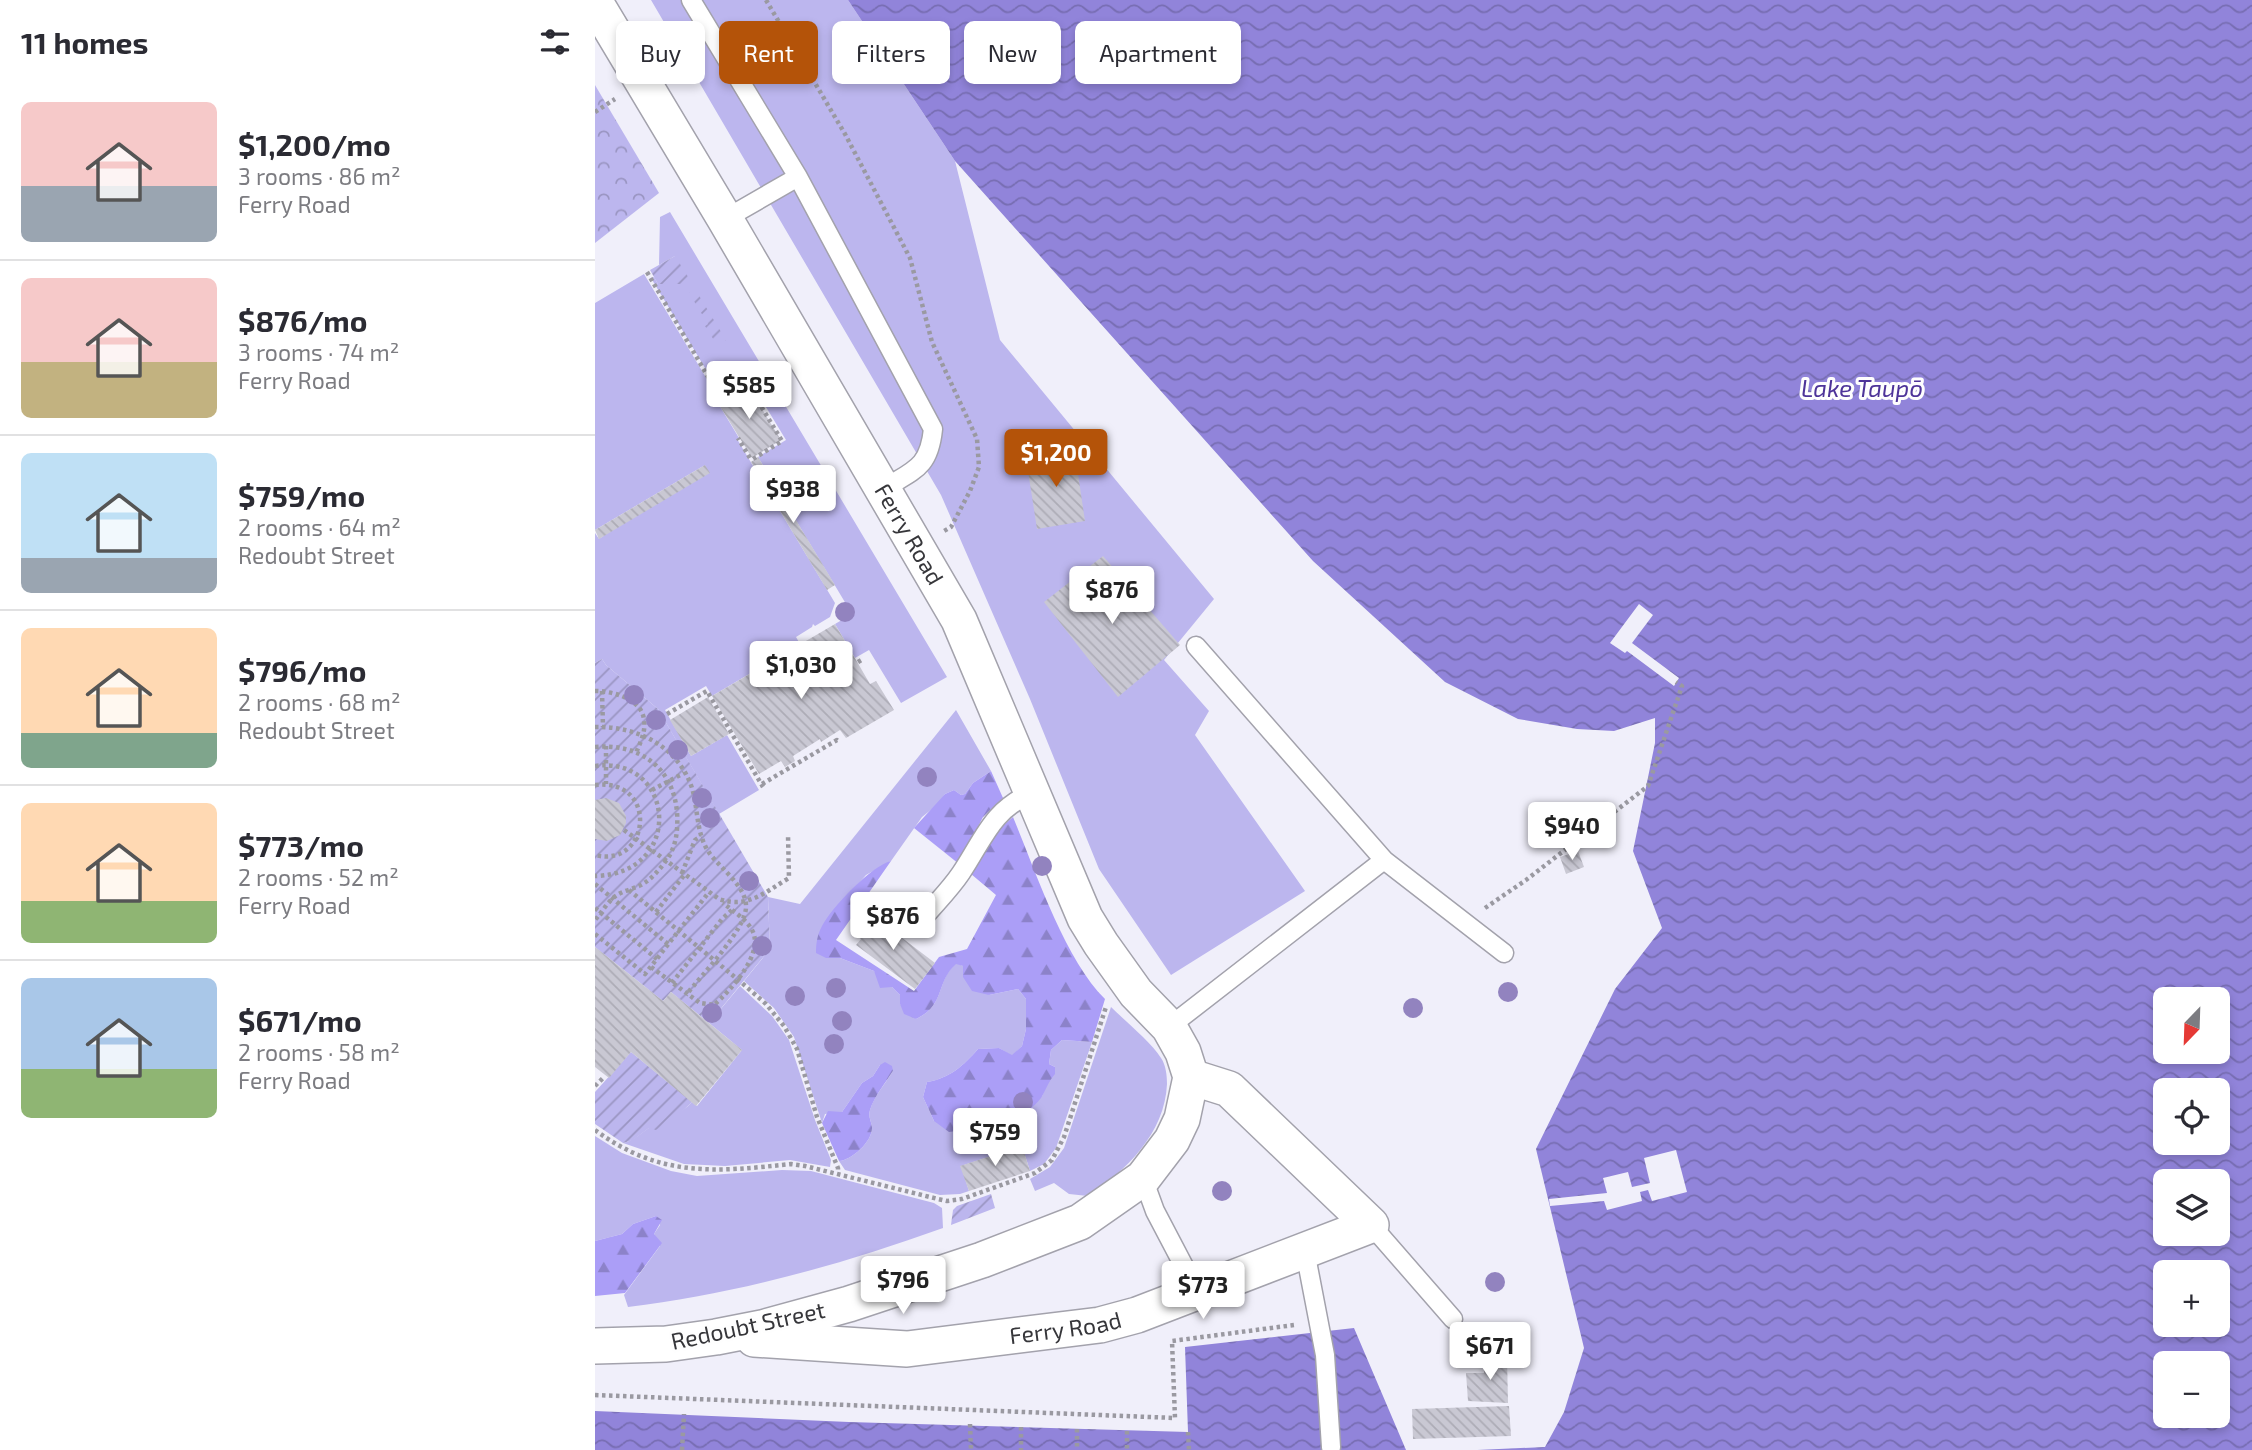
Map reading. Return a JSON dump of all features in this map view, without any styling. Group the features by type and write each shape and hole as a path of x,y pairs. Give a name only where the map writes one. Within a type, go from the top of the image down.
{"street":[{"name":"Ferry Road","path":"595,2 959,620 1086,918 1136,993 1169,1027 1183,1052 1191,1077"},
{"path":"1150,1168 1172,1140 1182,1119 1191,1077 1229,1090 1371,1225"},
{"name":"Redoubt Street","path":"595,1346 666,1343 716,1337 762,1328 849,1304 982,1260 1080,1222 1150,1168"},
{"name":"Ferry Road","path":"716,1337 907,1349 1100,1325 1198,1293 1371,1225"}],"lane":[{"path":"691,0 798,177 933,429 931,449 923,464 882,490"},
{"path":"725,219 798,177"},
{"path":"1196,646 1384,860 1504,953"},
{"path":"926,915 960,875 998,815 1015,801 1033,792"},
{"path":"1169,1027 1384,860"},
{"path":"1150,1168 1155,1211 1198,1293"},
{"path":"1371,1225 1453,1319"},
{"path":"1305,1251 1325,1355 1331,1447"}],"path":[{"path":"766,0 845,134 909,258 932,342 977,439 979,467 951,527 917,548"},
{"path":"647,272 718,394 722,396 747,383 782,441 753,459 738,438"},
{"path":"1464,922 1526,880 1648,786 1682,686 1676,682"},
{"path":"595,691 624,696 642,713 643,736 636,753"},
{"path":"602,691 603,727"},
{"path":"667,714 706,691 763,786 837,740 839,742"},
{"path":"595,727 631,730 667,750 691,787 701,836 708,851 731,876 746,902 744,920 686,995"},
{"path":"595,747 613,745 648,758 661,769 669,781 676,804 678,824 676,840 666,861 650,879 612,898 595,920"},
{"path":"605,746 606,784"},
{"path":"595,766 625,768 652,790 660,822 651,850 633,867 614,874 595,876"},
{"path":"652,790 684,773"},
{"path":"595,785 606,784 624,789 637,804 641,823 631,846 617,854 595,855"},
{"path":"624,830 744,920 756,941 752,958 714,1005 700,1003 686,995 651,967"},
{"path":"672,983 732,910 789,878 788,835"},
{"path":"656,912 683,874 695,840 701,836"},
{"path":"595,884 669,944"},
{"path":"629,890 775,1014 797,1049 817,1117 838,1173"},
{"path":"595,934 645,974 709,892"},
{"path":"719,899 734,904 746,902"},
{"path":"595,908 657,959"},
{"path":"595,1130 631,1152 677,1167 708,1171 791,1164 947,1201 963,1199 1041,1170 1052,1160 1061,1146 1108,1002"},
{"path":"595,1086 604,1077"},
{"path":"595,1395 1175,1418 1172,1341 1319,1321"},
{"path":"682,1450 684,1414"},
{"path":"970,1424 971,1450"},
{"path":"1021,1427 1021,1450"},
{"path":"1077,1429 1077,1450"},
{"path":"1127,1430 1127,1450"},
{"path":"1188,1432 1189,1450"}],"green space":[{"path":"651,0 848,0 862,21 832,21 832,84 904,84 955,161 1000,340 1214,599 1164,660 1209,711 1195,735 1305,891 1171,975 1099,869 1030,699 941,495 700,84 705,84 705,21 663,21"},
{"path":"595,85 659,193 595,243"},
{"path":"670,212 947,677 901,703 869,650 855,658 835,624 852,614 758,457 786,440 747,376 720,393 651,278 654,277 658,284 675,256 659,265 660,217"},
{"path":"675,256 690,280 683,284 658,284 650,270"},
{"path":"644,274 720,401 718,403 739,438 737,439 835,603 830,617 815,626 813,624 796,637 800,644 712,696 706,686 665,710 691,756 727,735 759,790 719,814 658,709 602,659 595,663 595,533 599,539 705,465 595,530 595,303"},
{"path":"695,289 726,340 717,345 689,293"},
{"path":"602,659 658,709 768,897 770,949 709,1023 671,992 663,1001 595,947 595,663"},
{"path":"956,710 991,771 973,783 965,794 961,795 954,790 945,794 937,805 922,817 891,861 866,875 852,891 826,958 840,958 874,971 885,987 892,987 900,995 900,1004 916,1019 932,1007 945,978 956,963 963,966 989,995 1018,989 1026,999 1026,1029 1022,1046 1012,1056 999,1048 978,1049 967,1061 943,1078 927,1082 923,1097 934,1121 1042,1096 1055,1067 1049,1064 1051,1050 1062,1040 1092,1042 1056,1148 1044,1164 1030,1171 1022,1146 961,1166 969,1191 940,1195 845,1170 839,1161 855,1153 869,1138 872,1105 893,1071 880,1065 873,1076 862,1083 842,1112 825,1114 822,1123 794,1037 774,1008 744,981 770,949 768,897 800,904"},
{"path":"991,771 1003,798 983,817 959,864 914,828 945,794 954,790 961,795 965,794 973,783"},
{"path":"1013,817 1064,938 1090,982 1105,999 1092,1042 1062,1040 1051,1050 1049,1064 1055,1067 1055,1074 1041,1098 1032,1107 999,1124 949,1132 934,1121 923,1097 927,1082 943,1078 967,1061 978,1049 999,1048 1012,1055 1022,1046 1026,1029 1026,999 1018,989 989,995 972,991 963,977 963,966 956,964 949,971 932,1007 916,1019 904,1014 900,995 892,987 880,988 874,971 840,958 826,958 816,953 817,940 820,929 843,898 873,871 891,861 836,940 914,991 939,957 967,949 996,895 971,874 998,830"},
{"path":"740,986 772,1016 789,1040 831,1160 830,1167 790,1160 725,1166 684,1164 623,1143 678,1113 692,1102 697,1106 742,1050 709,1023"},
{"path":"1111,1007 1151,1045 1164,1064 1167,1084 1159,1119 1141,1149 1116,1175 1088,1196 1069,1194 1054,1183 1035,1191 1030,1179 1050,1167 1064,1148"},
{"path":"631,1052 692,1102 672,1121 656,1130 649,1128 633,1140 623,1143 595,1124 595,1092"},
{"path":"885,1062 892,1066 893,1071 870,1110 872,1127 869,1138 855,1153 839,1161 822,1123 828,1111 842,1112 862,1083 873,1076"},
{"path":"595,1136 622,1153 671,1171 697,1176 782,1170 811,1171 934,1203 942,1208 943,1228 866,1254 748,1286 628,1307 624,1295 660,1246 654,1234 660,1225 656,1216 633,1224 622,1234 595,1241"},
{"path":"991,1194 995,1208 951,1225 953,1210 957,1206"},
{"path":"656,1216 662,1220 654,1234 662,1243 625,1293 595,1296 595,1241 622,1234 633,1224"}],"water":[{"name":"Lake Taupō","path":"848,0 2252,0 2252,1450 1477,1450 1545,1447 1564,1412 1584,1348 1536,1149 1615,989 1662,928 1633,851 1655,743 1655,718 1614,731 1577,729 1518,719 1445,682 1313,561 955,161 904,84 950,84 950,21 862,21"},
{"path":"1354,1328 1406,1450 595,1450 595,1411 1188,1432 1185,1347"}],"pier":[{"path":"1639,604 1653,615 1632,643 1679,678 1674,686 1627,651 1625,653 1610,643"},
{"path":"1676,1150 1687,1192 1652,1201 1648,1190 1640,1192 1642,1201 1607,1210 1604,1201 1550,1206 1549,1199 1607,1193 1603,1178 1628,1172 1632,1187 1650,1183 1644,1158"}],"building":[{"path":"747,385 781,440 752,458 718,403"},
{"path":"1074,447 1085,521 1037,529 1026,458"},
{"path":"758,457 835,585 827,590 751,462"},
{"path":"705,465 710,473 599,539 595,530"},
{"path":"1103,556 1180,645 1118,697 1044,602"},
{"path":"835,624 870,684 876,681 894,710 846,738 840,730 821,742 820,739 793,756 795,761 785,767 781,761 759,774 712,696"},
{"path":"708,697 729,734 691,756 670,720"},
{"path":"606,798 619,803 626,816 626,823 620,835 607,841 595,839 595,800"},
{"path":"1578,851 1584,867 1566,874 1560,857"},
{"path":"864,916 873,923 876,918 935,963 915,989 856,945 861,939 852,932"},
{"path":"595,947 663,1001 671,992 742,1050 696,1106 631,1052 609,1078 595,1067"},
{"path":"1022,1146 1030,1171 969,1191 960,1166"},
{"path":"1507,1356 1508,1403 1468,1401 1466,1373 1484,1373 1484,1357"},
{"path":"1509,1406 1511,1436 1413,1439 1412,1409"}]}
